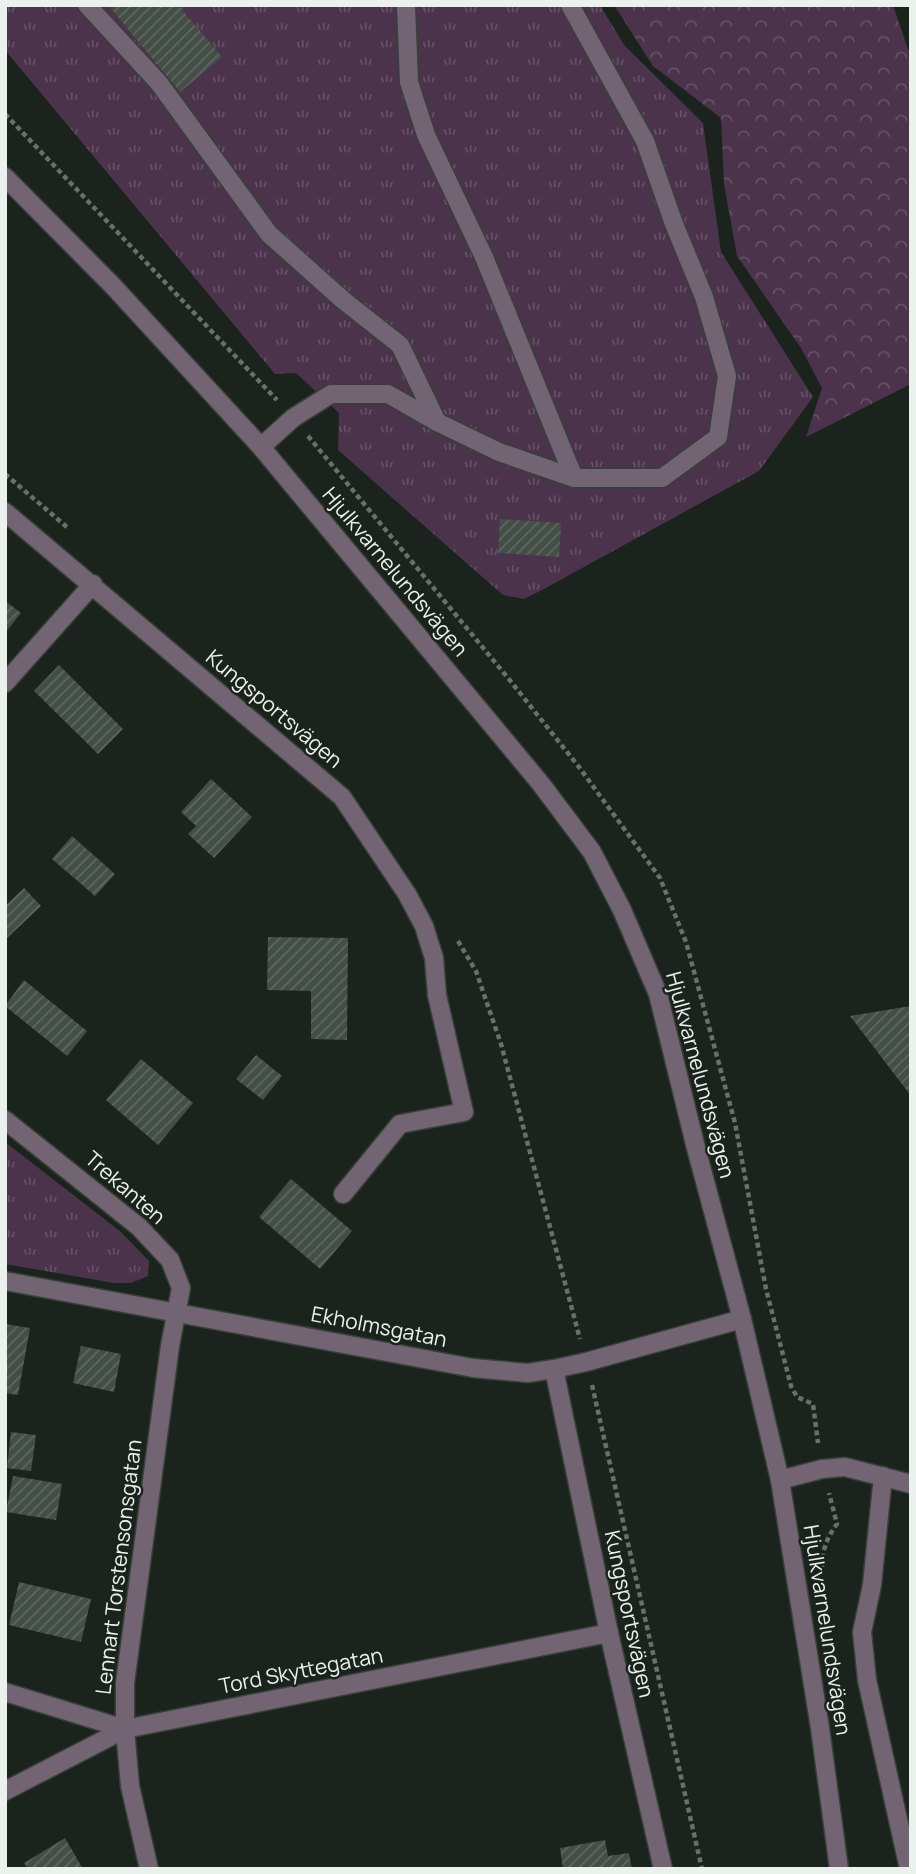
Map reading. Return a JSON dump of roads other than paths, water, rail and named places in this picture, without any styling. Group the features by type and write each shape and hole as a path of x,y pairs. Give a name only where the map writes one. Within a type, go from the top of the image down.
{"street":[{"path":"87,5 159,83 269,234 343,300 400,345 437,422"},
{"path":"407,5 409,82 426,135 484,257 574,478"},
{"path":"261,447 293,418 331,394 350,393 388,394 437,422 499,452 574,478 662,478 718,437 727,376 704,297 674,224 645,141 570,5"},
{"name":"Hjulkvarnelundsvägen","path":"5,177 113,286 261,447 541,784 592,852 622,910 658,994 742,1319 780,1480 820,1728 839,1869"},
{"name":"Kungsportsvägen","path":"5,512 342,797 407,894 424,926 434,958 437,995 464,1112 400,1124 343,1194"},
{"path":"5,683 93,584"},
{"name":"Trekanten","path":"5,1120 139,1227 170,1260 181,1288 178,1313"},
{"name":"Ekholmsgatan","path":"5,1281 472,1368 528,1373 586,1362 742,1319"},
{"name":"Lennart Torstensonsgatan","path":"149,1869 130,1786 125,1729 125,1683 170,1346 178,1313"},
{"name":"Kungsportsvägen","path":"554,1369 609,1633 663,1869"},
{"path":"780,1480 822,1469 845,1467 911,1484"},
{"path":"883,1476 872,1585 862,1632 867,1680 909,1869"},
{"name":"Tord Skyttegatan","path":"5,1692 125,1729 609,1633"},
{"path":"5,1791 125,1729"}]}
